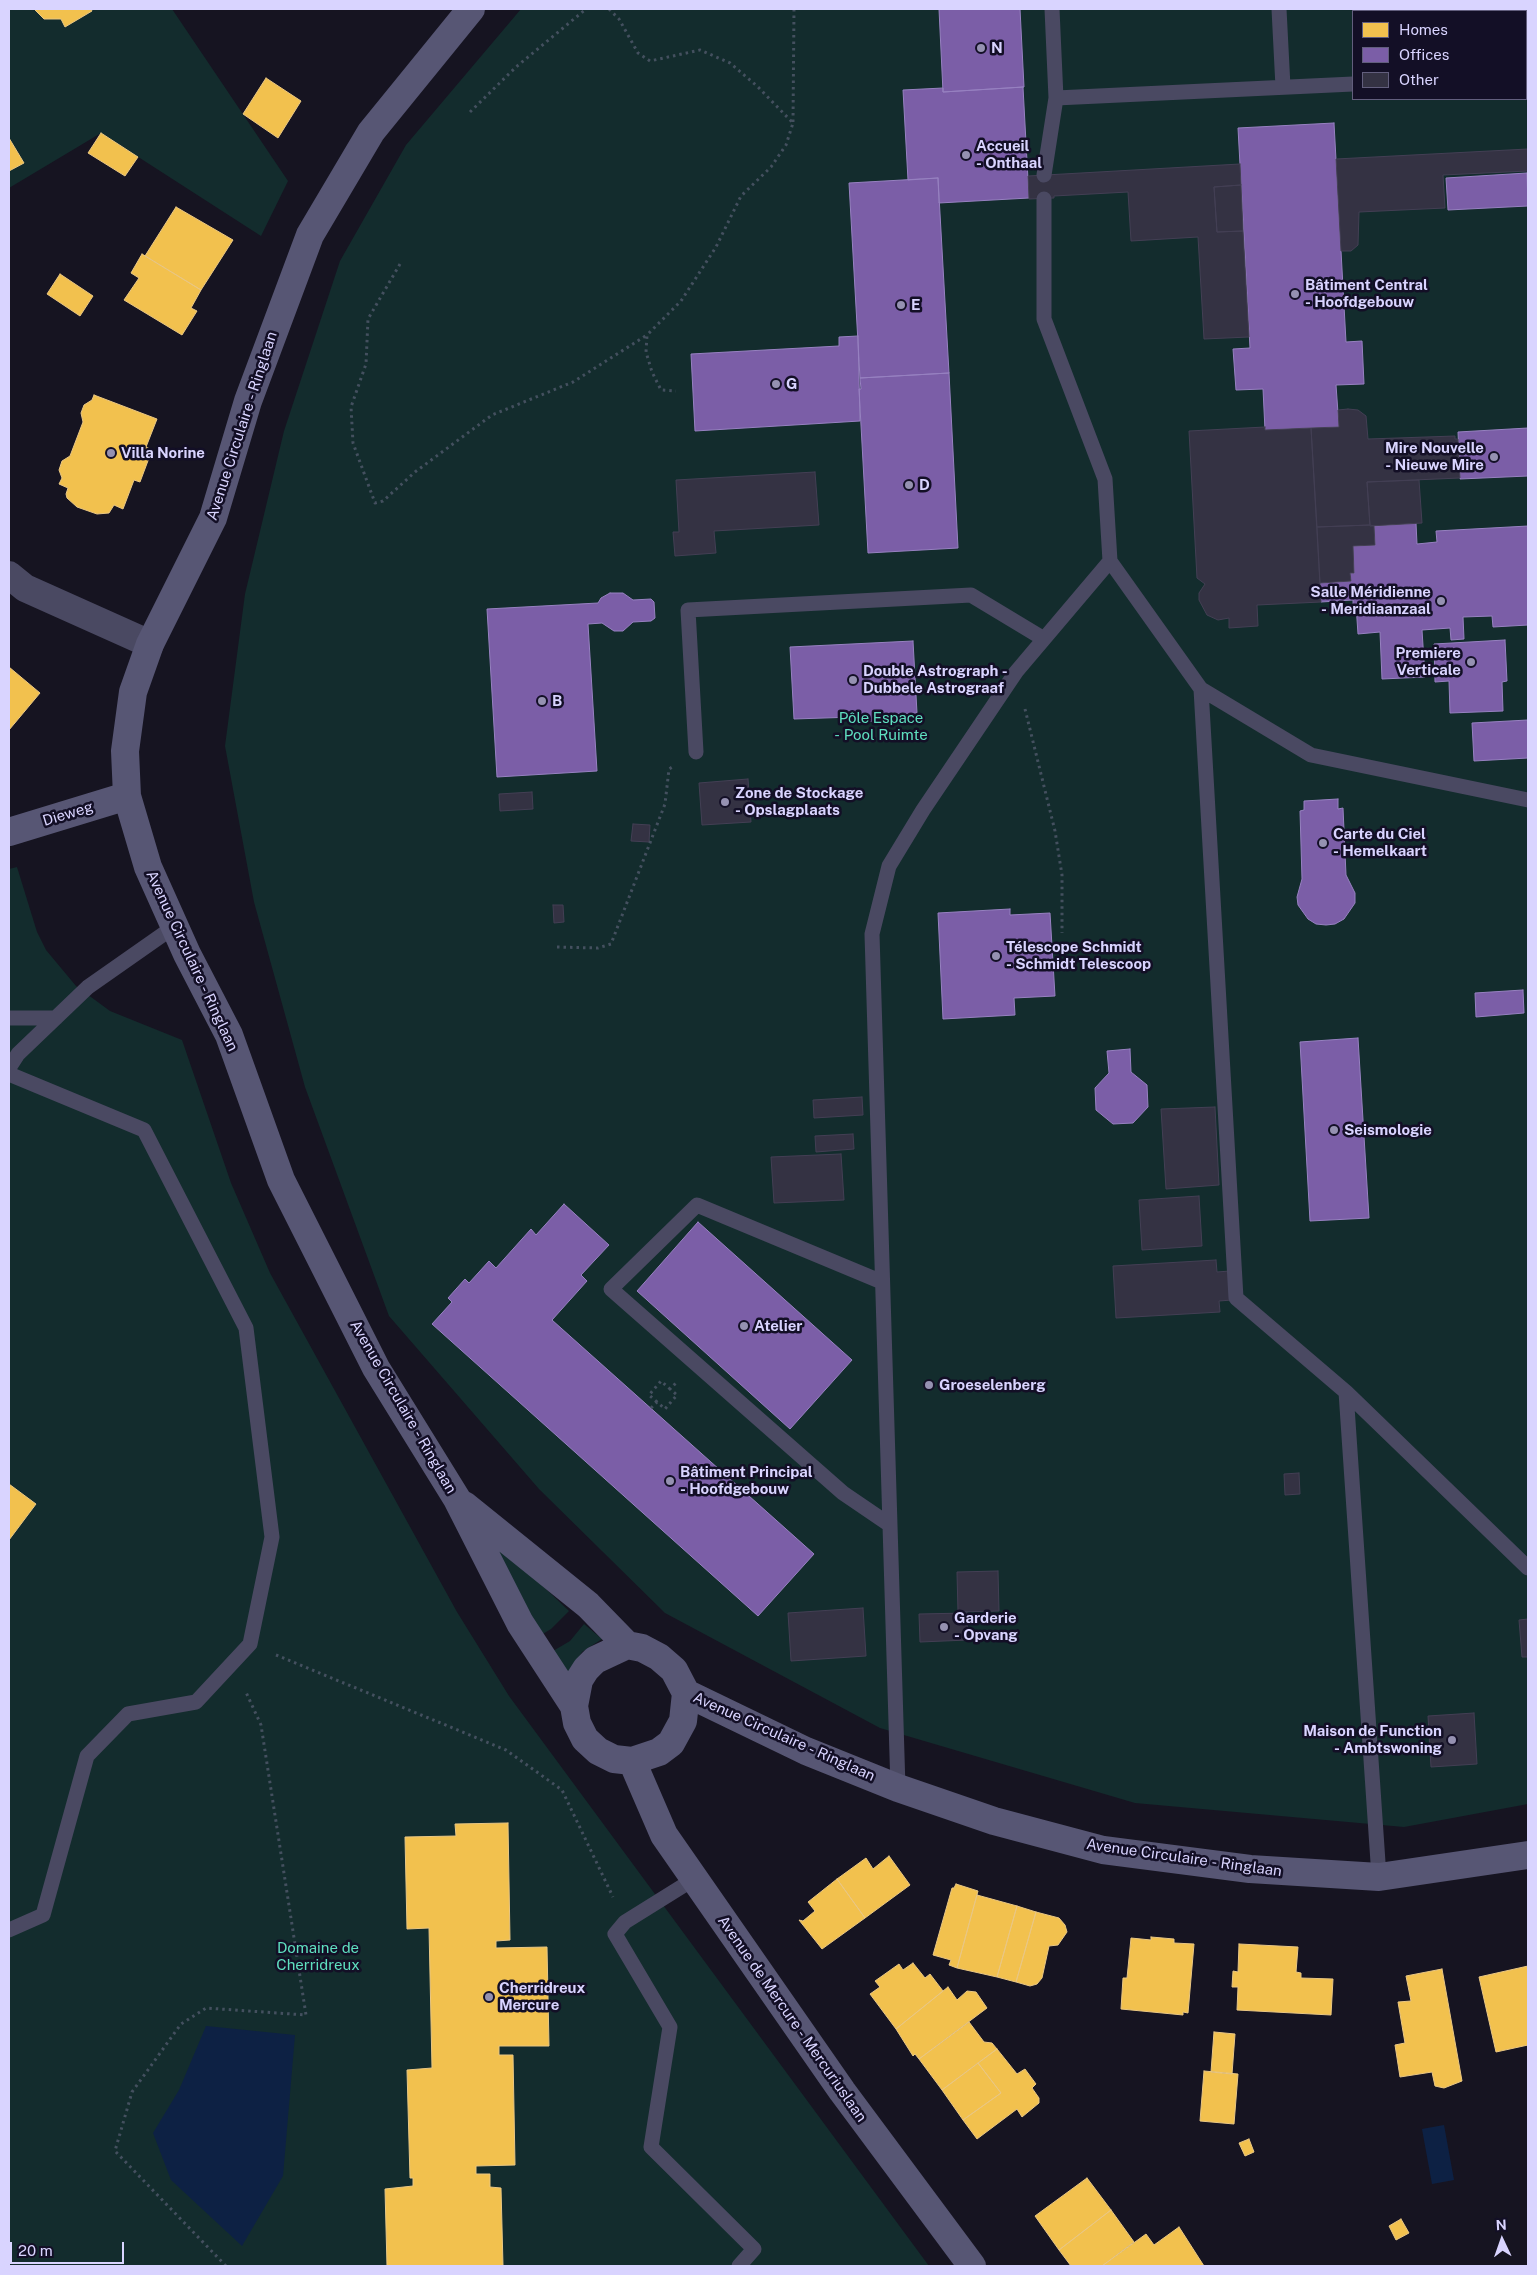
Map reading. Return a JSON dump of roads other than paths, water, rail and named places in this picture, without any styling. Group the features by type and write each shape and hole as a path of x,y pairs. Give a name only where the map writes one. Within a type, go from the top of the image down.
{"street":[{"name":"Avenue Circulaire - Ringlaan","path":"471,9 371,132 310,235 248,401 213,518 150,644 133,692 125,751 127,796 148,867 229,1035 281,1180 376,1368 457,1499 520,1623 574,1706"},
{"path":"9,574 25,588 150,644"},
{"name":"Dieweg","path":"9,832 127,796"},
{"name":"Avenue Circulaire - Ringlaan","path":"457,1499 588,1605 628,1645 642,1648 659,1656 674,1670 686,1693 684,1722 671,1743 660,1752 632,1761 614,1758 598,1751 581,1731 577,1723 574,1706 577,1687 586,1669 595,1660 628,1645"},
{"name":"Avenue Circulaire - Ringlaan","path":"686,1693 806,1751 898,1788 994,1821 1103,1850 1250,1869 1379,1877 1528,1855"},
{"name":"Avenue de Mercure - Mercuriuslaan","path":"632,1761 664,1835 842,2092 972,2266"}],"lane":[{"path":"1044,175 1056,98 1052,9"},
{"path":"1279,9 1283,87"},
{"path":"1056,98 1352,84"},
{"path":"1044,199 1044,319 1105,479 1110,561 1201,688 1311,755 1528,800"},
{"path":"898,1788 872,934 889,866 923,810 1016,672 1110,561"},
{"path":"696,752 688,610 971,595 1044,639"},
{"path":"1201,688 1236,1298 1346,1392 1528,1568"},
{"path":"9,1068 18,1054 88,987 175,926"},
{"path":"9,1018 56,1018"},
{"path":"9,1074 144,1130 246,1328 272,1537 250,1644 196,1702 128,1714 87,1756 42,1915 9,1930"},
{"path":"882,1282 697,1205 611,1289 843,1493 890,1525"},
{"path":"1346,1392 1379,1877"},
{"path":"694,1878 625,1922 615,1934 670,2027 651,2147 754,2249 739,2266"}],"water":[{"path":"206,2026 295,2035 283,2176 242,2246 171,2180 153,2133 179,2090"},
{"path":"1444,2125 1454,2180 1432,2184 1422,2129"}],"place":[{"name":"N","path":"981,48"},
{"name":"Accueil - Onthaal","path":"966,155"},
{"name":"Bâtiment Central - Hoofdgebouw","path":"1295,294"},
{"name":"E","path":"901,305"},
{"name":"G","path":"776,384"},
{"name":"Villa Norine","path":"111,453"},
{"name":"Mire Nouvelle - Nieuwe Mire","path":"1494,457"},
{"name":"D","path":"909,485"},
{"name":"Salle Méridienne - Meridiaanzaal","path":"1441,601"},
{"name":"Premiere Verticale","path":"1471,662"},
{"name":"Double Astrograph - Dubbele Astrograaf","path":"853,680"},
{"name":"B","path":"542,701"},
{"name":"Zone de Stockage - Opslagplaats","path":"725,802"},
{"name":"Carte du Ciel - Hemelkaart","path":"1323,843"},
{"name":"Télescope Schmidt - Schmidt Telescoop","path":"996,956"},
{"name":"Seismologie","path":"1334,1130"},
{"name":"Atelier","path":"744,1326"},
{"name":"Groeselenberg","path":"929,1385"},
{"name":"Bâtiment Principal - Hoofdgebouw","path":"670,1481"},
{"name":"Garderie - Opvang","path":"944,1627"},
{"name":"Maison de Function - Ambtswoning","path":"1452,1740"},
{"name":"Cherridreux Mercure","path":"489,1997"}],"park label":[{"name":"Pôle Espace - Pool Ruimte","path":"881,726"},
{"name":"Domaine de Cherridreux","path":"318,1956"}]}
